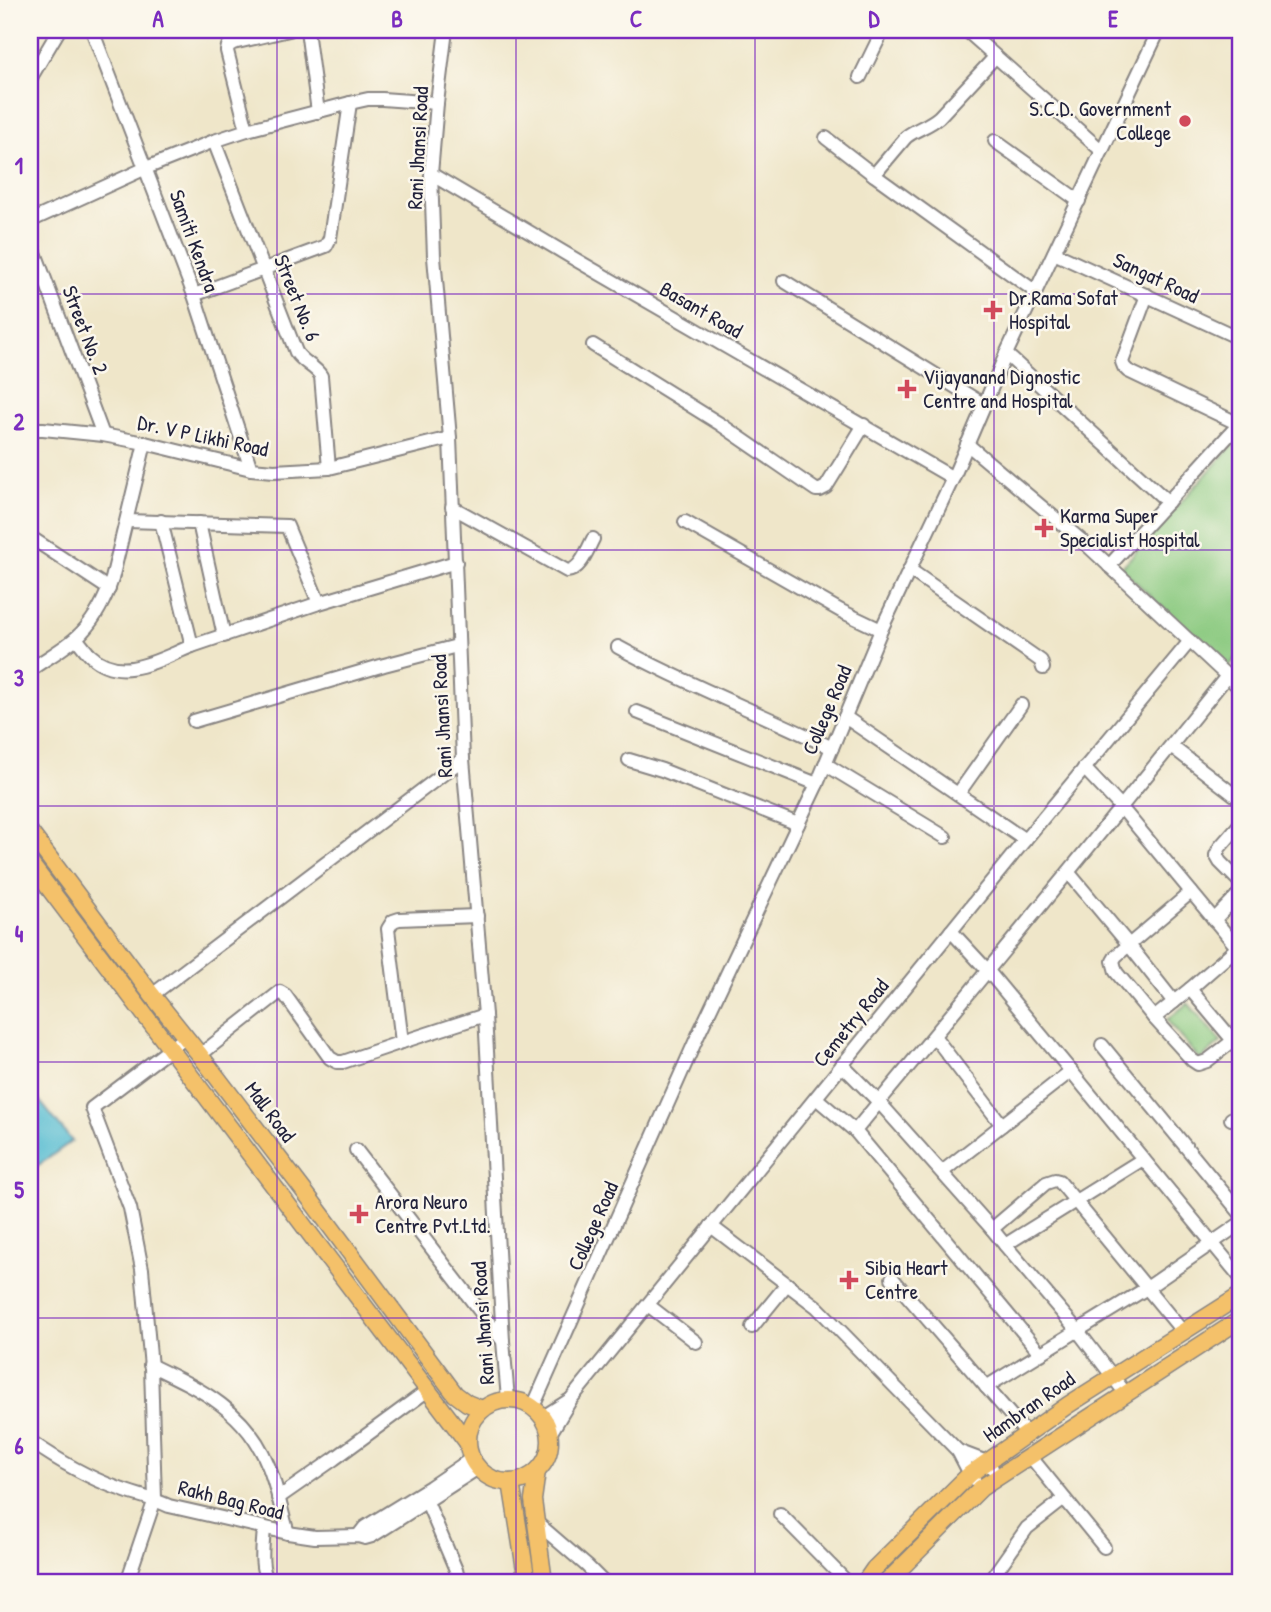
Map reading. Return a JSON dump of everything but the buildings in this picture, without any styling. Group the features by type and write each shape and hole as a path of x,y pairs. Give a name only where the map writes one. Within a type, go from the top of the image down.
{"main road":[{"name":"Mall Road","path":"30,832 455,1394 482,1409"},
{"name":"Mall Road","path":"30,863 467,1442"},
{"name":"Hambran Road","path":"865,1582 874,1569 970,1474 1068,1405 1241,1296"},
{"name":"Hambran Road","path":"887,1582 981,1488 1241,1320"},
{"path":"508,1399 521,1401 538,1412 550,1434 550,1448 537,1471 525,1479 511,1482 497,1481 485,1475 475,1463 467,1442 474,1418 482,1409 494,1402 508,1399"},
{"path":"537,1471 533,1500 544,1582"},
{"path":"511,1482 527,1582"}],"street":[{"path":"30,79 59,30"},
{"name":"Samiti Kendra","path":"92,30 194,295 251,469"},
{"path":"247,130 228,46 289,30"},
{"path":"306,30 318,111"},
{"name":"Rani Jhansi Road","path":"446,30 431,174 434,257 450,438 463,759 485,1014 508,1399"},
{"path":"860,77 883,30"},
{"path":"966,30 1102,151"},
{"name":"College Road","path":"538,1412 699,1033 817,784 881,630 953,478 983,404 1159,30"},
{"path":"874,175 906,137 930,125 939,117 995,57"},
{"path":"30,221 146,168 247,130 349,103 382,99 437,103"},
{"path":"194,295 323,248 329,242 349,103"},
{"path":"826,138 1036,292"},
{"name":"Street No. 6","path":"214,141 296,352 303,361 318,370 321,376 329,468"},
{"path":"995,141 1079,201"},
{"name":"Basant Road","path":"431,174 953,478"},
{"name":"Street No. 2","path":"30,239 103,435"},
{"name":"Sangat Road","path":"1054,253 1241,339"},
{"path":"784,281 983,404"},
{"path":"1109,566 1240,424 1124,367 1122,362 1147,295"},
{"path":"593,345 720,424 816,489 826,487 864,425"},
{"path":"1006,354 1168,502"},
{"name":"Dr. V P Likhi Road","path":"30,429 103,435 251,469 274,471 329,468 450,438"},
{"path":"30,670 84,631 108,589 145,443"},
{"path":"967,444 1088,546 1241,689"},
{"path":"452,507 568,572 578,567 593,539"},
{"path":"127,521 287,526 319,603"},
{"path":"161,521 191,646"},
{"path":"685,522 841,611 881,630"},
{"path":"199,523 224,636"},
{"path":"30,537 108,589"},
{"path":"76,638 100,663 113,668 136,668 191,646 319,603 456,562"},
{"path":"910,570 1034,656 1043,668"},
{"name":"Cemetry Road","path":"550,1434 571,1399 1190,641"},
{"path":"194,721 457,646"},
{"path":"618,647 655,668 832,748"},
{"path":"855,1131 1069,873 1227,676"},
{"path":"958,794 1021,705"},
{"path":"637,712 817,784"},
{"path":"845,717 1025,840"},
{"path":"1171,746 1241,800"},
{"path":"152,995 463,759"},
{"path":"629,760 662,770 798,824"},
{"path":"825,764 945,837"},
{"path":"1084,768 1121,806 1239,949 1154,1018"},
{"path":"1241,823 1216,855 1241,883"},
{"path":"1069,873 1174,1002"},
{"path":"1190,989 1237,1045 1198,1063 1192,1060 1121,979 1113,961 1191,892"},
{"path":"1214,920 1241,892"},
{"path":"402,1042 388,929 390,925 399,919 477,916"},
{"path":"951,931 988,971 1241,1278"},
{"path":"200,1055 280,992 285,995 330,1058 337,1062 485,1014"},
{"path":"934,1035 1002,1125"},
{"path":"127,1582 155,1499 150,1365 142,1269 130,1208 92,1108 186,1037"},
{"path":"1102,1045 1241,1214"},
{"path":"842,1065 879,1102 992,1229 1078,1331 1126,1394"},
{"path":"942,1172 1071,1071"},
{"path":"816,1098 855,1131 1041,1354"},
{"path":"356,1150 503,1341"},
{"path":"1005,1245 1143,1159"},
{"path":"992,1229 1042,1186 1059,1181 1183,1332"},
{"path":"986,1388 1147,1288 1241,1223"},
{"path":"711,1227 817,1307 958,1451 981,1488"},
{"path":"892,1278 1027,1434"},
{"path":"752,1327 787,1284"},
{"path":"648,1304 695,1342"},
{"path":"150,1365 200,1389 235,1415 260,1447 269,1466 288,1533"},
{"path":"278,1498 428,1390"},
{"path":"538,1412 571,1399"},
{"name":"Rakh Bag Road","path":"30,1441 118,1489 155,1499 169,1506 288,1533 331,1538 372,1536 427,1502 475,1463"},
{"path":"958,1451 987,1462 999,1476"},
{"path":"1030,1456 1104,1547"},
{"path":"358,1536 365,1527 475,1463"},
{"path":"989,1582 1027,1528 1064,1499"},
{"path":"427,1502 459,1582"},
{"path":"780,1514 847,1582"},
{"path":"536,1522 603,1582"},
{"path":"264,1528 262,1565 268,1582"}],"green space":[{"path":"1241,436 1241,653 1226,669 1121,568"},
{"path":"1188,1003 1221,1042 1200,1060 1167,1020"}],"water":[{"path":"30,1089 72,1141 30,1171"}],"place":[{"name":"S.C.D. Government College","path":"1185,121"},
{"name":"Dr.Rama Sofat Hospital","path":"993,310"},
{"name":"Vijayanand Dignostic Centre and Hospital","path":"907,389"},
{"name":"Karma Super Specialist Hospital","path":"1044,528"},
{"name":"Arora Neuro Centre Pvt.Ltd.","path":"359,1214"},
{"name":"Sibia Heart Centre","path":"849,1280"}]}
